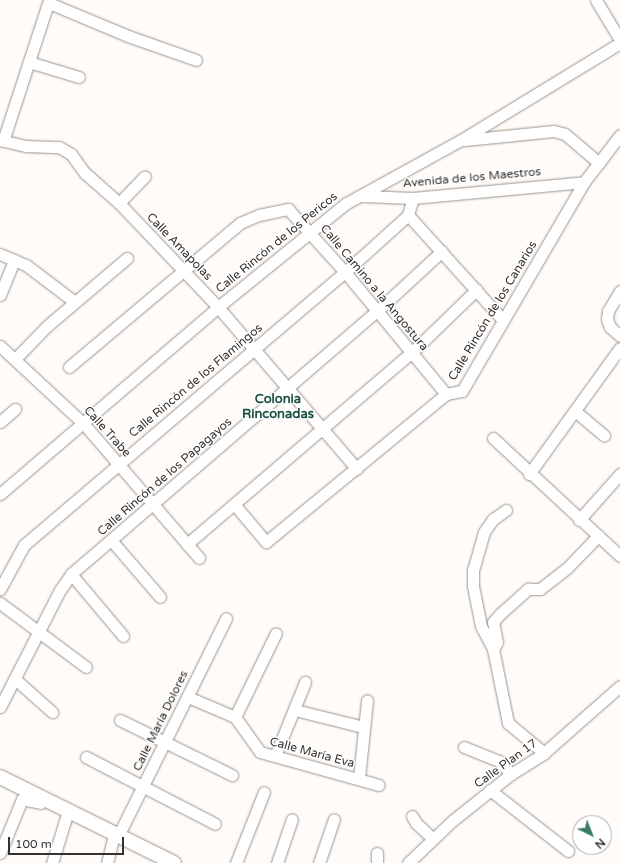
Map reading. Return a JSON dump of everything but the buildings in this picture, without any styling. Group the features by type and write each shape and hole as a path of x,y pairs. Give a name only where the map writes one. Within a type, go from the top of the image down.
{"main road":[{"path":"0,777 116,835 156,859 174,863"}],"street":[{"path":"596,0 620,40"},
{"path":"1,141 49,1 128,36 196,60"},
{"name":"Calle Rincón de los Pericos","path":"0,494 218,307 344,204 461,140 620,43"},
{"path":"29,62 79,77"},
{"path":"461,140 554,131 565,134 599,163"},
{"name":"Calle Rincón de los Canarios","path":"234,504 266,542 357,469 446,394 462,391 584,182 620,135"},
{"name":"Calle Amapolas","path":"1,141 26,146 59,147 71,154 85,173 119,203 218,307 357,469"},
{"path":"119,203 145,176"},
{"name":"Avenida de los Maestros","path":"361,196 414,198 584,182"},
{"name":"Calle Rincón de los Flamingos","path":"0,589 24,545 345,272 408,215 414,198"},
{"name":"Calle Camino a la Angostura","path":"183,270 240,223 275,211 288,209 345,272 446,394"},
{"path":"408,215 503,320"},
{"name":"Calle Rincón de los Papagayos","path":"0,707 39,630 71,574 377,311 442,251"},
{"path":"0,254 14,260 60,288 75,302"},
{"path":"15,359 47,326 127,258"},
{"path":"0,295 14,260"},
{"path":"68,367 183,270"},
{"path":"187,544 411,353 476,290"},
{"path":"620,291 608,311 607,319 610,327 620,336"},
{"name":"Calle Trabe","path":"0,346 83,423 199,558"},
{"path":"529,474 620,348"},
{"path":"0,422 15,409"},
{"path":"575,411 604,435"},
{"path":"493,438 529,474 620,556"},
{"path":"579,520 620,474"},
{"path":"506,510 493,519 484,532 473,570 477,609 481,626 493,650 508,723 544,753"},
{"path":"493,622 528,589 540,589 567,568 598,536"},
{"path":"111,540 160,597"},
{"path":"71,574 123,636"},
{"path":"0,602 86,667"},
{"path":"477,609 493,622 497,642 493,650"},
{"name":"Calle María Dolores","path":"107,863 116,835 167,741 226,618"},
{"path":"188,697 235,717 276,633"},
{"path":"15,679 52,712"},
{"path":"275,756 295,710 305,682"},
{"name":"Calle Plan 17","path":"408,863 433,839 490,790 510,774 544,753 620,686"},
{"path":"359,778 363,727 367,700"},
{"path":"295,710 363,727"},
{"name":"Calle María Eva","path":"235,717 260,752 379,784"},
{"path":"120,720 167,741 232,775"},
{"path":"464,747 499,760 510,774"},
{"path":"86,757 215,824"},
{"path":"18,805 15,796 20,787"},
{"path":"490,790 568,851"},
{"path":"236,863 264,792"},
{"path":"0,853 18,805 24,798 41,803 47,801"},
{"path":"52,863 68,811"},
{"path":"412,816 416,823 433,839"},
{"path":"277,863 292,818"},
{"path":"319,863 334,819"}],"district":[{"name":"Colonia Rinconadas","path":"278,408"}]}
